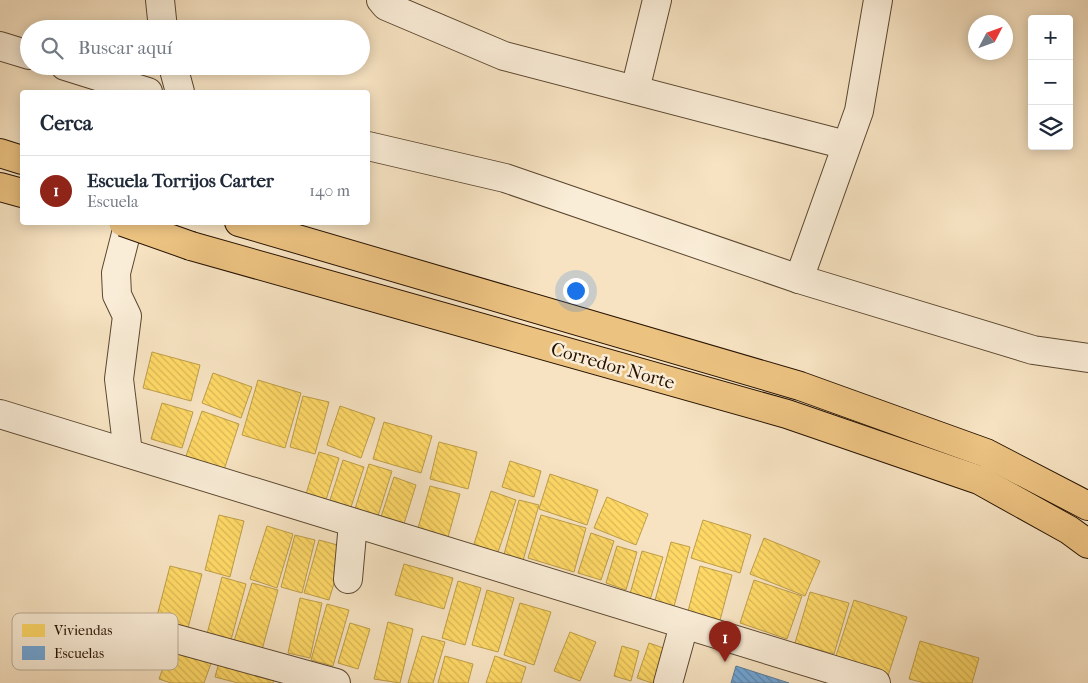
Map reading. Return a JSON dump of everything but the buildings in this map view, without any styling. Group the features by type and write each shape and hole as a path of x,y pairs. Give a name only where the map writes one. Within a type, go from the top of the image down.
{"highway":[{"path":"0,153 20,159"},
{"path":"0,187 20,192"},
{"name":"Corredor Norte","path":"132,225 191,246 787,414 979,480 1069,530 1088,544"},
{"name":"Corredor Norte","path":"249,225 800,386 986,453 1088,506"}],"street":[{"path":"160,0 162,20"},
{"path":"381,0 386,6 504,56 846,145"},
{"path":"634,90 657,0"},
{"path":"800,279 859,111 878,0"},
{"path":"0,46 20,52"},
{"path":"94,75 142,90"},
{"path":"175,75 179,90"},
{"path":"370,146 505,178 800,279 1033,350 1088,358"},
{"path":"127,225 116,274 117,295 127,316 119,380 128,453"},
{"path":"1,417 128,453 876,683"},
{"path":"348,579 353,523"},
{"path":"668,683 684,624"},
{"path":"178,639 336,683"}],"place":[{"name":"Escuela Torrijos Carter","path":"725,662"}]}
